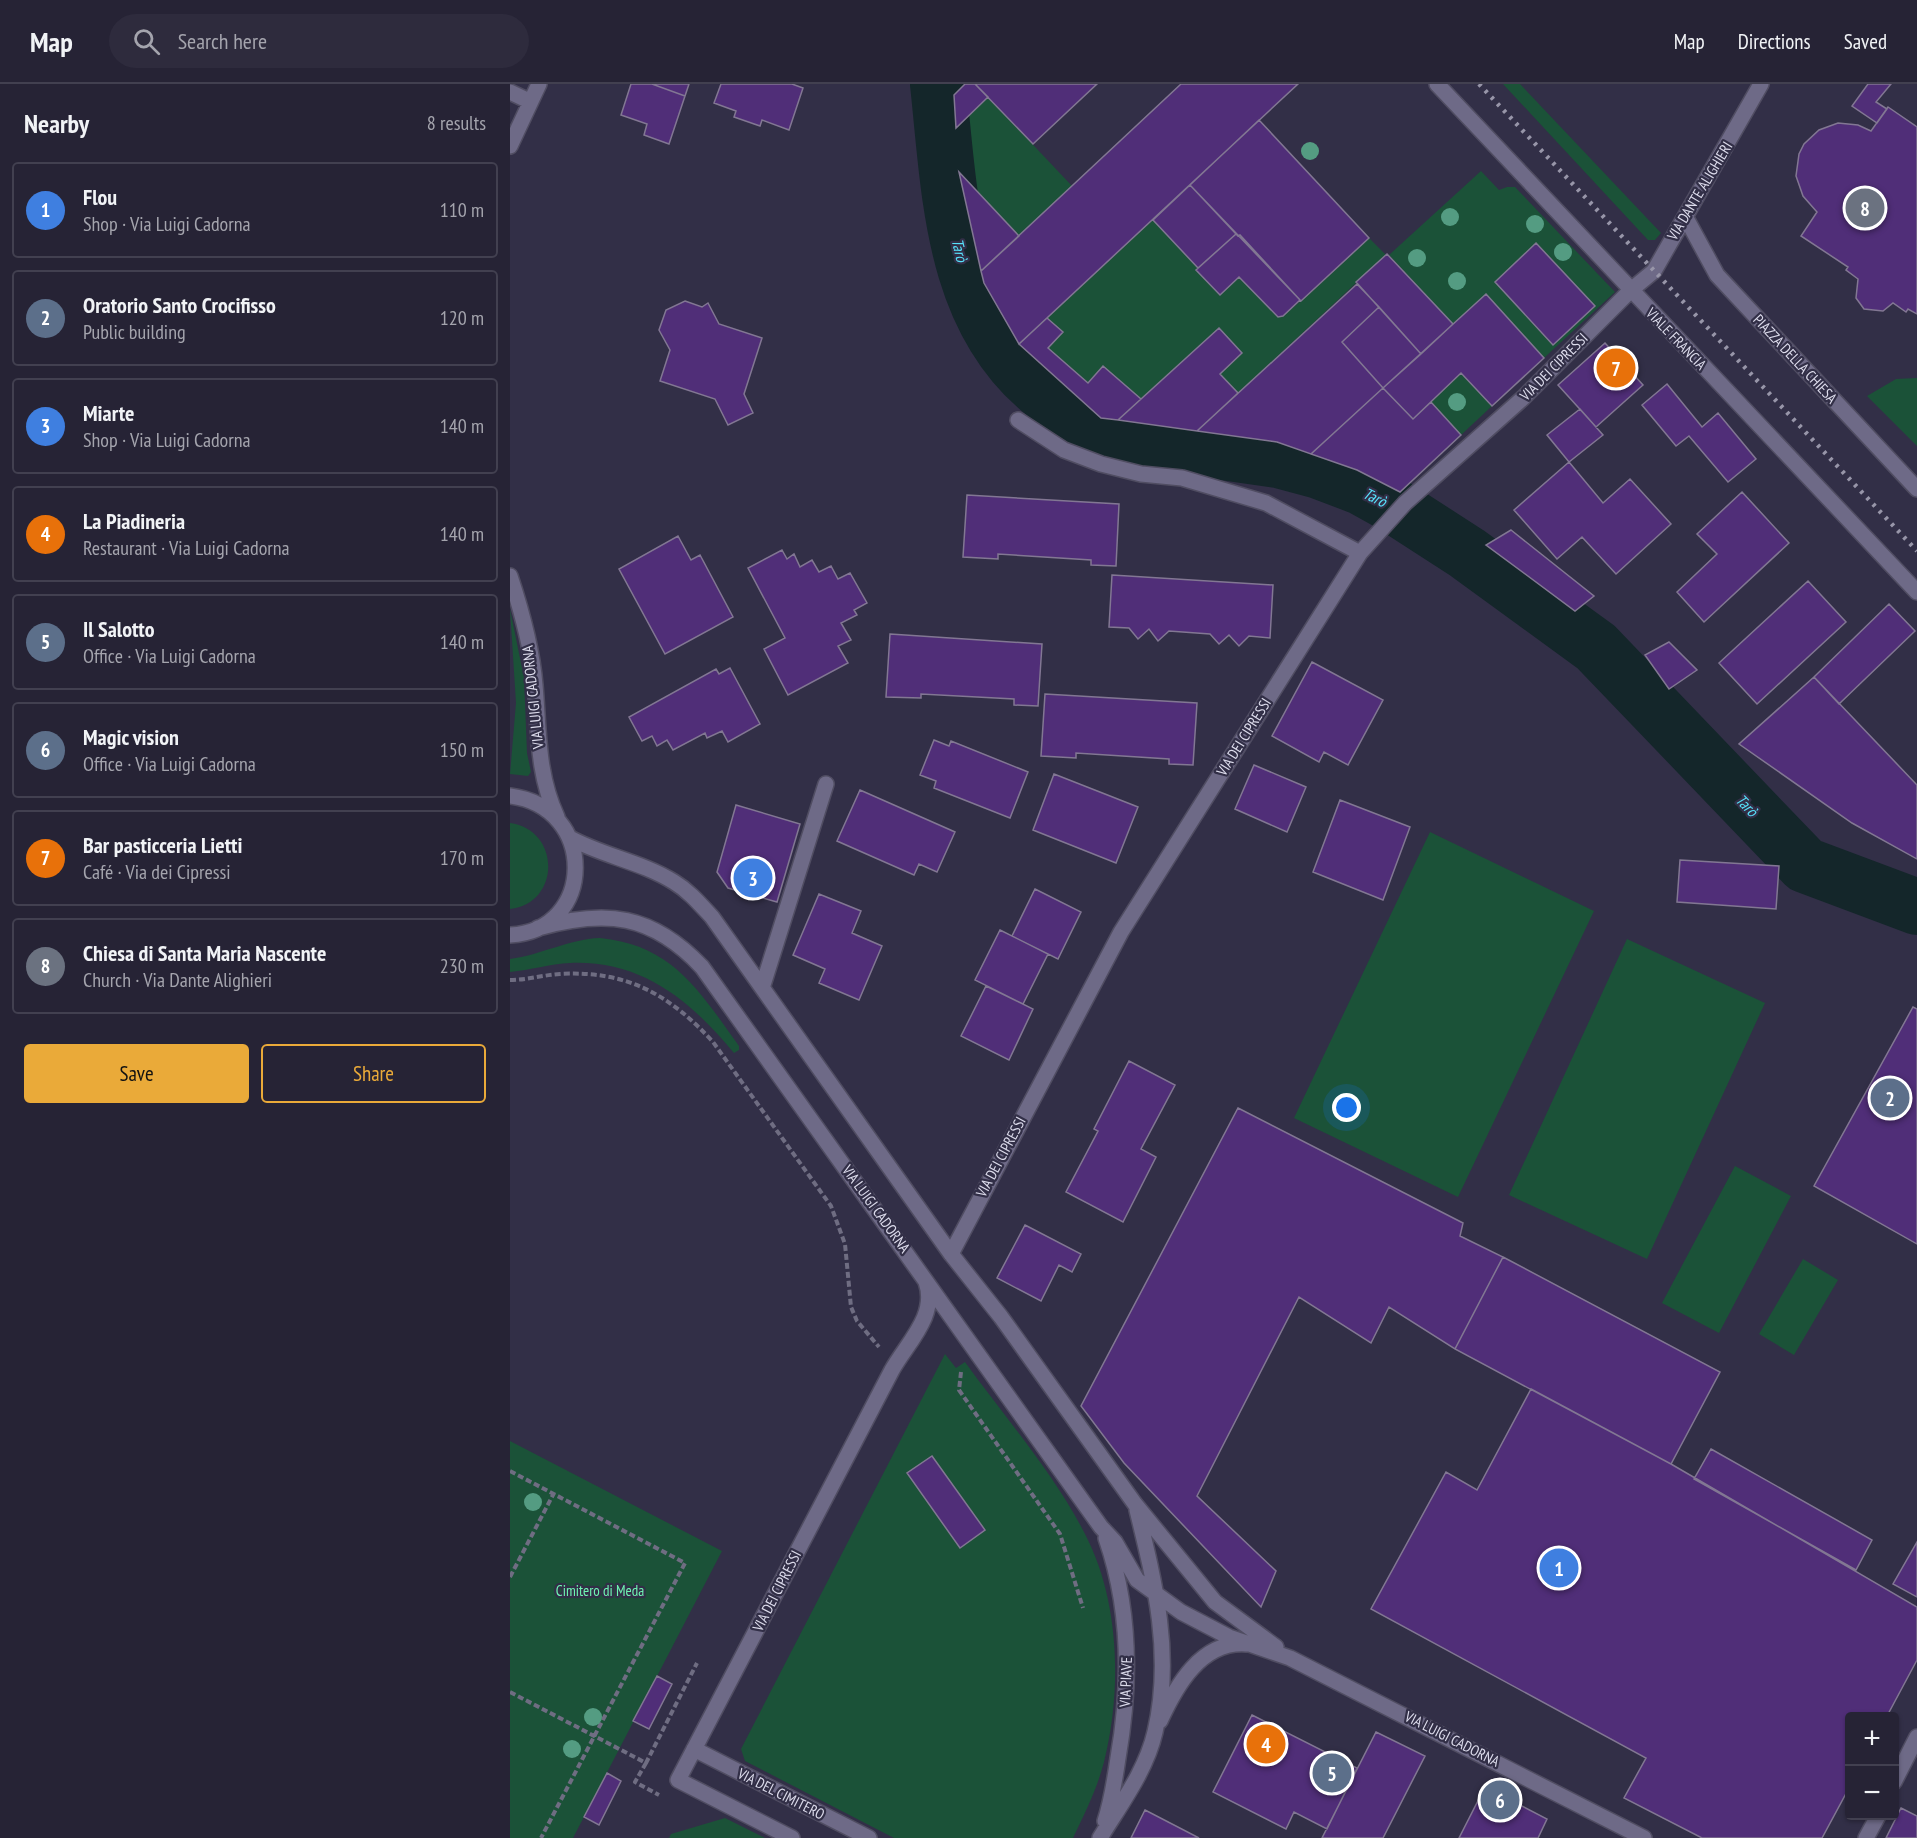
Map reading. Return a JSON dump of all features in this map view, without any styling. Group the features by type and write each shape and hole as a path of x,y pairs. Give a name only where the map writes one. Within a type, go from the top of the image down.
{"street":[{"path":"510,146 529,101 539,84"},
{"name":"VIALE FRANCIA","path":"1437,84 1917,592"},
{"name":"VIA DANTE ALIGHIERI","path":"1631,290 1654,271 1761,84"},
{"path":"510,92 529,101"},
{"name":"PIAZZA DELLA CHIESA","path":"1686,218 1716,275 1917,489"},
{"name":"VIA DEI CIPRESSI","path":"951,1254 1121,932 1360,553 1405,503 1523,398 1631,290"},
{"path":"1018,420 1064,450 1101,464 1142,474 1182,478 1266,503 1360,553"},
{"name":"VIA LUIGI CADORNA","path":"510,576 531,656 540,765 549,801 570,838 587,847 658,873 682,888 712,917 763,985 951,1254 1001,1317 1135,1504 1215,1602 1290,1658"},
{"path":"763,985 826,784"},
{"path":"510,796 535,802 557,817"},
{"path":"538,928 558,912 568,899 573,885 576,869 570,838"},
{"name":"VIA LUIGI CADORNA","path":"510,935 587,917 617,918 653,928 686,950 714,982 1101,1527 1115,1542 1137,1580 1158,1596 1212,1629 1290,1658 1644,1838"},
{"name":"VIA DEI CIPRESSI","path":"792,1838 678,1780 899,1356 929,1308 929,1290 923,1274"},
{"name":"VIA LUIGI CADORNA","path":"1135,1504 1158,1596"},
{"name":"VIA PIAVE","path":"1100,1838 1116,1778 1126,1714 1128,1666 1120,1600 1110,1552 1101,1527"},
{"name":"VIA PIAVE","path":"1156,1732 1163,1646 1158,1596"},
{"name":"VIA PIAVE","path":"1100,1838 1137,1777 1181,1681 1195,1664 1229,1646 1244,1644 1259,1647"},
{"path":"1899,1772 1917,1737"},
{"name":"VIA DEL CIMITERO","path":"694,1749 869,1838"},
{"path":"1866,1838 1875,1820"}],"path":[{"path":"510,980 559,974 587,973 610,976 654,992 693,1020 713,1042 831,1206 845,1245 848,1291 857,1321 878,1346 889,1354 899,1356"},
{"path":"962,1368 959,1390 1059,1534 1083,1608"},
{"path":"510,1471 685,1563 541,1838"},
{"path":"510,1577 554,1494"},
{"path":"668,1799 635,1782 697,1663"},
{"path":"510,1692 646,1763"}],"green space":[{"path":"1503,84 1520,84 1661,233 1655,240 1648,240"},
{"path":"988,97 1072,186 1019,236 959,172 956,128"},
{"path":"1481,171 1499,190 1515,187 1615,292 1544,358 1486,294 1453,324 1389,255"},
{"path":"1153,220 1198,268 1196,270 1239,277 1278,317 1308,295 1369,238 1386,255 1238,393 1220,374 1242,353 1219,328 1141,399 1103,366 1088,383 1048,348 1063,332 1047,318"},
{"path":"1461,373 1492,406 1461,435 1431,402"},
{"path":"1917,378 1917,446 1867,396 1896,379"},
{"path":"510,609 524,678 527,753 531,772 528,776 510,774 516,703"},
{"path":"510,823 527,828 539,839 546,852 548,866 546,881 539,894 527,904 510,909"},
{"path":"1430,832 1594,911 1458,1197 1294,1118"},
{"path":"600,938 625,942 647,950 666,961 682,974 711,1007 739,1046 739,1050 734,1053 700,1017 663,987 620,968 570,963 510,972 510,959 577,941"},
{"path":"1627,939 1765,1003 1647,1259 1509,1195"},
{"path":"1735,1166 1791,1196 1719,1333 1662,1303"},
{"path":"1803,1259 1838,1280 1794,1355 1759,1334"},
{"path":"945,1354 956,1368 965,1362 1044,1468 1085,1534 1097,1560 1105,1588 1114,1646 1114,1705 1101,1772 1073,1838 894,1838 745,1761 741,1749"},
{"name":"Cimitero di Meda","path":"510,1441 722,1551 573,1838 510,1838"},
{"path":"725,1818 765,1838 669,1838 671,1834"}],"building":[{"path":"631,84 652,84 685,96 669,144 644,135 647,124 621,115"},
{"path":"652,84 689,84 685,96"},
{"path":"721,84 792,84 803,88 789,130 762,120 760,126 734,117 736,111 714,103"},
{"path":"965,84 975,84 988,97 956,128 954,95"},
{"path":"975,84 1097,84 1033,144"},
{"path":"1181,84 1298,84 1019,344 984,283 981,271"},
{"path":"1868,84 1891,84 1876,102 1887,109 1877,123 1852,106"},
{"path":"1888,107 1917,127 1917,314 1908,309 1906,312 1893,303 1883,311 1864,309 1856,298 1858,279 1846,270 1848,267 1801,236 1817,212 1803,196 1796,176 1799,154 1804,144 1819,130 1838,123 1858,125 1871,131"},
{"path":"1259,120 1369,238 1301,301 1190,185"},
{"path":"959,172 1019,236 981,271"},
{"path":"1190,185 1236,234 1198,268 1153,220"},
{"path":"1236,234 1240,235 1300,300 1283,316 1278,317 1239,277 1220,295 1196,270"},
{"path":"1536,243 1595,306 1553,345 1495,282"},
{"path":"1387,254 1453,324 1421,354 1356,282"},
{"path":"1357,284 1379,307 1342,342 1383,388 1311,454 1277,442 1197,431"},
{"path":"1486,294 1544,358 1492,406 1461,373 1413,419 1383,388"},
{"path":"685,301 702,307 708,303 719,324 762,338 744,394 753,413 728,425 715,399 660,381 670,350 659,330 666,310"},
{"path":"1379,307 1421,354 1383,388 1342,342"},
{"path":"1047,318 1063,332 1048,348 1088,383 1103,366 1141,399 1118,420 1101,418 1019,344"},
{"path":"1219,328 1242,353 1220,374 1238,393 1197,431 1118,420"},
{"path":"1605,343 1643,385 1596,427 1558,385"},
{"path":"1667,384 1702,427 1718,413 1756,459 1728,482 1689,436 1676,446 1642,405"},
{"path":"1383,388 1413,419 1431,402 1461,435 1400,492 1357,470 1311,454"},
{"path":"1580,409 1603,435 1569,462 1547,435"},
{"path":"1569,462 1603,503 1630,479 1671,524 1616,574 1582,537 1557,559 1514,510"},
{"path":"1742,492 1789,543 1704,622 1677,592 1717,554 1697,534"},
{"path":"967,495 1119,504 1116,566 1091,565 1091,560 998,554 998,559 963,557"},
{"path":"1511,530 1594,596 1575,611 1486,545"},
{"path":"678,536 691,560 700,555 733,617 665,654 619,569"},
{"path":"782,550 787,559 794,554 800,567 812,560 819,572 831,566 838,579 850,573 867,603 854,610 857,615 841,623 851,640 838,646 848,663 788,695 764,649 785,638 748,568"},
{"path":"1112,575 1273,585 1270,638 1249,636 1239,646 1229,635 1219,644 1210,634 1169,631 1158,641 1149,629 1138,639 1129,628 1109,627"},
{"path":"1808,581 1846,622 1757,704 1719,663"},
{"path":"1889,604 1915,631 1839,704 1814,677"},
{"path":"890,634 1042,644 1038,706 1014,705 1014,699 921,694 921,698 886,697"},
{"path":"1669,642 1697,670 1669,689 1645,655"},
{"path":"1312,662 1383,700 1348,765 1324,752 1319,762 1272,736"},
{"path":"730,668 760,724 728,742 722,731 707,738 705,733 673,750 667,740 657,746 652,736 642,741 629,717 716,669 719,674"},
{"path":"1814,677 1917,785 1917,859 1852,823 1739,744"},
{"path":"1045,694 1197,703 1193,765 1169,764 1169,759 1076,753 1076,758 1041,756"},
{"path":"934,740 949,746 951,741 1028,772 1010,818 934,788 936,781 920,775"},
{"path":"1254,765 1306,787 1287,832 1235,809"},
{"path":"1054,774 1138,807 1116,863 1033,830"},
{"path":"860,790 955,832 937,872 919,864 914,875 837,841"},
{"path":"1340,800 1410,827 1383,900 1313,872"},
{"path":"736,805 800,824 777,902 728,888 717,872"},
{"path":"1680,860 1779,866 1776,909 1677,902"},
{"path":"1035,889 1081,912 1058,959 1012,936"},
{"path":"819,894 861,911 852,933 882,946 859,1000 819,983 825,969 793,955"},
{"path":"1000,930 1048,954 1023,1004 975,980"},
{"path":"986,986 1033,1009 1009,1060 961,1036"},
{"path":"1913,1007 1917,1009 1917,1244 1814,1186"},
{"path":"1129,1061 1175,1085 1141,1149 1156,1157 1123,1222 1066,1192 1098,1131 1094,1129"},
{"path":"1238,1108 1463,1223 1460,1236 1503,1257 1455,1349 1389,1307 1371,1343 1299,1297 1197,1496 1276,1571 1261,1607 1124,1463 1081,1406"},
{"path":"1025,1225 1081,1254 1072,1272 1059,1265 1041,1301 997,1278"},
{"path":"1503,1257 1720,1372 1671,1464 1455,1349"},
{"path":"1531,1389 1671,1464 1917,1607 1917,1660 1889,1712 1845,1712 1845,1795 1822,1838 1702,1838 1624,1798 1646,1758 1371,1609 1446,1472 1477,1490"},
{"path":"1711,1449 1872,1540 1856,1570 1694,1479"},
{"path":"932,1456 985,1530 960,1548 907,1473"},
{"path":"1917,1542 1917,1597 1893,1584"},
{"path":"657,1676 672,1684 649,1729 633,1721"},
{"path":"1252,1715 1357,1768 1327,1829 1294,1812 1286,1829 1213,1792"},
{"path":"1376,1732 1425,1756 1383,1838 1322,1838"},
{"path":"607,1773 621,1781 599,1825 584,1817"},
{"path":"1485,1787 1547,1819 1538,1838 1459,1838"},
{"path":"1901,1808 1917,1816 1917,1838 1886,1838 1895,1820 1899,1820"},
{"path":"1145,1810 1199,1838 1131,1838"}],"waterway":[{"name":"Tarò","path":"938,84 952,211 973,292 990,329 1014,364 1045,394 1083,420 1125,438 1278,460 1319,471 1361,487 1388,502 1467,553 1596,647 1805,865 1917,907"}],"railway":[{"path":"1479,84 1917,551"}],"place":[{"name":"Chiesa di Santa Maria Nascente","path":"1865,208"},
{"name":"Bar pasticceria Lietti","path":"1616,368"},
{"name":"Miarte","path":"753,878"},
{"name":"Oratorio Santo Crocifisso","path":"1890,1098"},
{"name":"Flou","path":"1559,1568"},
{"name":"La Piadineria","path":"1266,1744"},
{"name":"Il Salotto","path":"1332,1773"},
{"name":"Magic vision","path":"1500,1800"}]}
